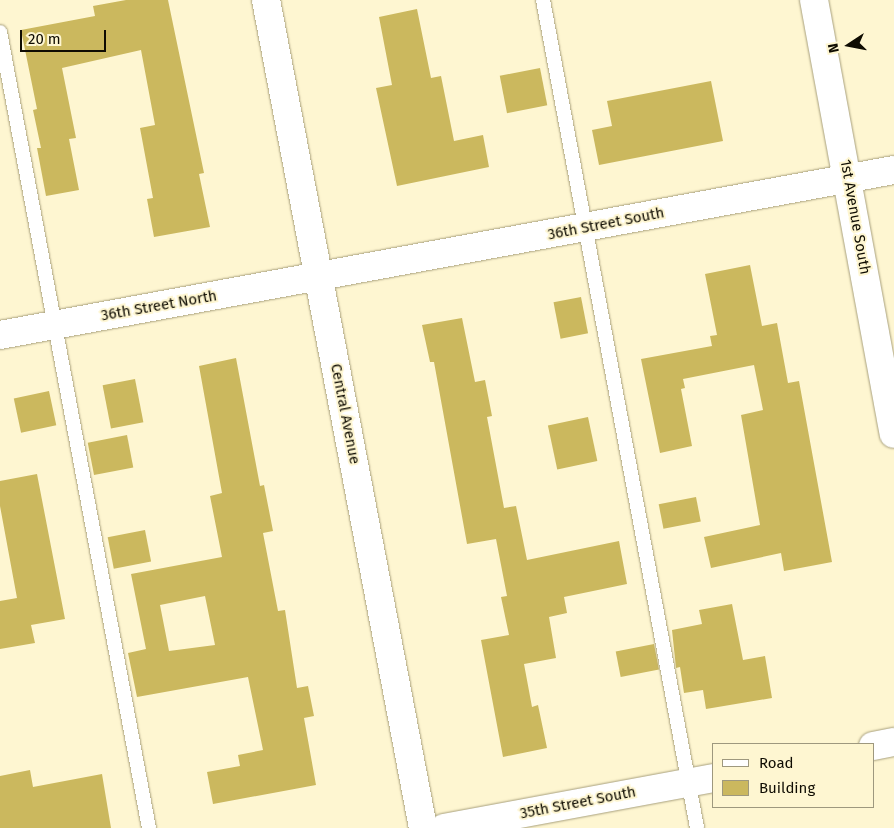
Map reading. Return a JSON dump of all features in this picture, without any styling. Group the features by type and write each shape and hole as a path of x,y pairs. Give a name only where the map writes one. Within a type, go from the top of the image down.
{"street":[{"name":"Central Avenue","path":"266,0 423,828"},
{"name":"1st Avenue South","path":"814,0 894,434"},
{"name":"36th Street South","path":"319,277 894,170"},
{"name":"36th Street North","path":"0,335 319,277"},
{"path":"874,746 894,742"},
{"name":"35th Street South","path":"444,828 701,780"}],"lane":[{"path":"543,0 583,228 701,780 697,828"},
{"path":"0,32 149,828"}],"building":[{"path":"126,0 168,0 204,173 199,174 210,227 154,237 147,199 153,198 140,128 155,125 141,50 62,68 76,138 69,139 79,190 46,196 37,148 41,148 33,110 37,109 21,30 95,16 93,6"},
{"path":"417,9 431,78 441,76 454,141 483,135 489,167 397,186 376,88 392,85 379,17"},
{"path":"540,68 547,105 507,113 500,76"},
{"path":"711,81 723,141 599,165 592,130 612,126 607,101"},
{"path":"750,265 762,326 777,323 788,383 799,381 832,562 784,571 781,553 711,568 704,537 760,525 741,415 763,410 754,365 683,379 685,388 681,389 692,446 660,453 641,359 712,346 710,336 717,335 705,274"},
{"path":"581,297 588,333 561,339 554,302"},
{"path":"462,318 475,382 485,380 492,416 487,417 504,508 516,506 527,560 619,541 627,584 564,597 567,613 549,617 556,658 524,664 532,707 538,705 547,748 503,757 481,640 509,635 501,597 507,596 496,539 467,544 434,362 430,362 422,325"},
{"path":"236,358 260,486 264,485 273,531 263,533 278,611 285,610 297,688 308,686 314,716 304,718 316,785 213,804 207,772 240,766 238,755 263,750 248,677 137,697 128,653 146,649 131,574 222,557 210,496 222,493 199,366","holes":["205,596 215,645 169,651 160,605"]},
{"path":"135,379 143,422 111,428 103,385"},
{"path":"49,391 56,425 21,433 14,398"},
{"path":"588,417 597,461 557,470 548,426"},
{"path":"127,435 133,467 94,475 88,443"},
{"path":"37,474 65,619 31,625 35,643 0,649 0,601 17,598 0,506 0,481"},
{"path":"696,497 701,522 663,529 659,504"},
{"path":"145,530 151,561 114,569 108,537"},
{"path":"732,604 743,660 765,656 772,698 706,709 703,690 684,693 680,667 676,668 672,630 702,624 699,610"},
{"path":"654,644 659,670 621,677 616,651"},
{"path":"30,770 33,787 102,774 111,828 0,828 0,776"}]}
